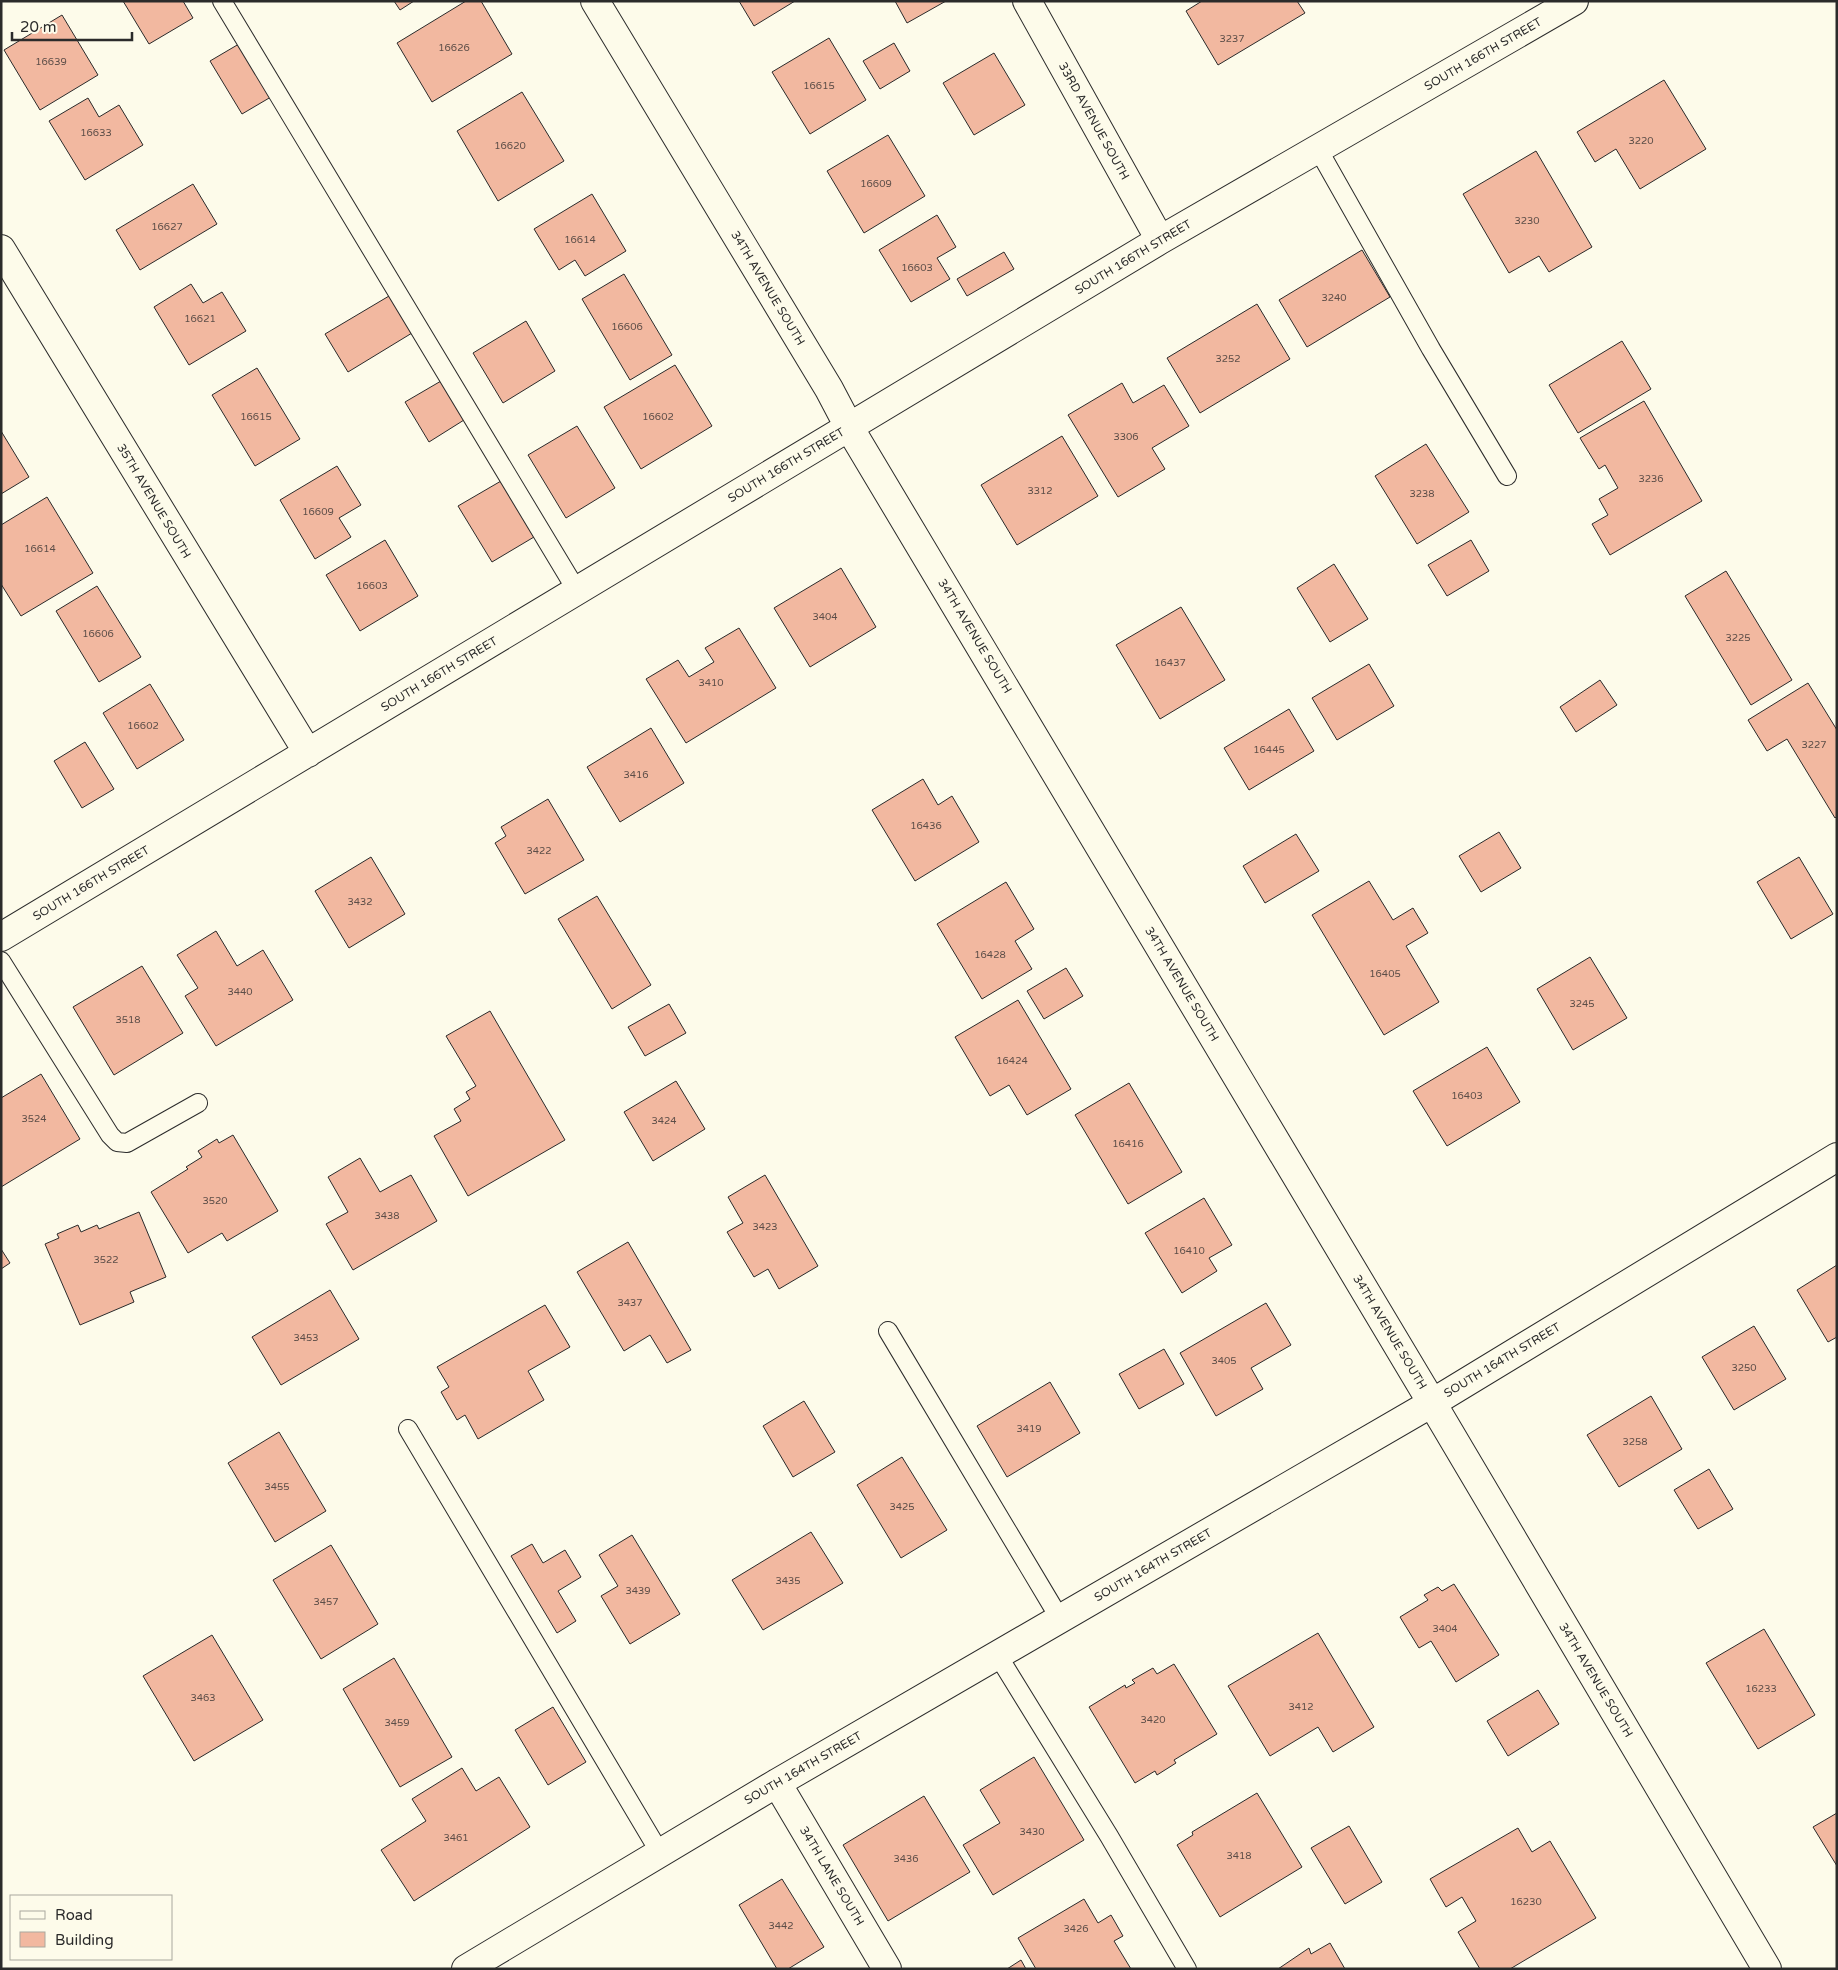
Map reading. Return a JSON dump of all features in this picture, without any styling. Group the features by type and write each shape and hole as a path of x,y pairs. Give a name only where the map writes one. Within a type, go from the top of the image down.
{"street":[{"name":"34TH AVENUE SOUTH","path":"595,1 829,389 1767,1969"},
{"name":"33RD AVENUE SOUTH","path":"1028,1 1160,240"},
{"name":"SOUTH 166TH STREET","path":"1,936 1160,240 1574,1"},
{"name":"35TH AVENUE SOUTH","path":"1,249 308,753"},
{"name":"SOUTH 164TH STREET","path":"466,1969 777,1783 1432,1402 1837,1157"},
{"name":"34TH LANE SOUTH","path":"777,1783 886,1969"}],"lane":[{"path":"222,1 577,591"},
{"path":"1318,149 1431,349 1507,476"},
{"path":"1,961 110,1135 117,1142 127,1142 198,1103"},
{"path":"888,1331 1060,1618"},
{"path":"408,1429 660,1853"},
{"path":"997,1654 1188,1969"}],"building":[{"path":"123,1 183,1 193,18 149,44"},
{"path":"394,1 414,1 400,10"},
{"path":"466,1 481,1 512,54 432,102 397,43"},
{"path":"739,1 795,1 754,26"},
{"path":"895,1 946,1 907,23"},
{"path":"1202,1 1297,1 1305,13 1218,65 1186,11"},
{"path":"62,15 98,75 40,110 4,50"},
{"path":"829,38 866,100 810,134 772,72"},
{"path":"244,41 276,94 242,114 210,61"},
{"path":"894,43 910,71 880,89 863,61"},
{"path":"994,53 1025,105 974,135 943,83"},
{"path":"1664,80 1706,149 1640,189 1616,149 1595,162 1577,132"},
{"path":"522,92 564,161 498,201 457,131"},
{"path":"88,98 99,117 119,105 143,145 85,180 49,121"},
{"path":"888,135 925,196 864,233 827,171"},
{"path":"1536,151 1592,247 1549,272 1539,256 1509,273 1463,194"},
{"path":"193,184 217,224 140,270 116,230"},
{"path":"592,194 626,251 585,276 575,260 559,270 534,229"},
{"path":"937,215 956,247 937,258 950,279 911,302 879,250"},
{"path":"1362,250 1390,297 1307,347 1279,300"},
{"path":"1004,252 1014,269 967,296 957,279"},
{"path":"624,274 672,355 630,380 582,299"},
{"path":"191,284 203,303 222,292 246,331 189,365 154,307"},
{"path":"389,296 412,333 348,372 325,334"},
{"path":"1257,304 1290,359 1200,413 1167,358"},
{"path":"526,321 555,371 503,403 473,353"},
{"path":"1622,341 1651,389 1578,433 1549,385"},
{"path":"675,365 712,426 641,469 604,407"},
{"path":"257,368 300,439 255,466 212,395"},
{"path":"441,381 464,420 429,442 405,402"},
{"path":"1122,383 1133,403 1164,385 1189,426 1152,448 1165,469 1118,497 1068,415"},
{"path":"1644,401 1702,501 1610,555 1592,524 1608,515 1599,499 1618,488 1605,465 1599,469 1580,438"},
{"path":"577,426 615,488 566,518 528,455"},
{"path":"1,431 29,477 1,494"},
{"path":"1062,436 1098,496 1017,545 981,485"},
{"path":"1426,444 1469,512 1417,544 1375,476"},
{"path":"337,466 361,505 339,518 351,537 315,559 280,500"},
{"path":"501,481 534,537 492,562 458,506"},
{"path":"47,497 93,573 21,616 1,584 1,525"},
{"path":"385,540 418,596 360,631 326,575"},
{"path":"1471,540 1489,571 1447,596 1428,565"},
{"path":"1334,564 1368,619 1330,642 1297,588"},
{"path":"841,568 876,627 810,667 774,608"},
{"path":"1726,571 1792,680 1751,705 1685,596"},
{"path":"97,586 141,657 99,682 56,611"},
{"path":"1181,607 1225,680 1160,719 1116,645"},
{"path":"739,628 776,688 686,743 646,679 678,660 689,677 714,662 705,648"},
{"path":"1369,664 1394,706 1337,740 1312,698"},
{"path":"1600,680 1617,705 1576,732 1560,707"},
{"path":"1808,683 1837,730 1837,816 1835,818 1787,739 1767,751 1748,720"},
{"path":"150,684 184,740 137,769 103,713"},
{"path":"1289,709 1314,751 1249,790 1224,748"},
{"path":"651,728 684,783 620,822 587,767"},
{"path":"85,742 114,789 82,808 54,761"},
{"path":"923,779 938,805 952,796 979,842 915,881 872,810"},
{"path":"548,799 584,860 525,894 495,843 506,836 501,827"},
{"path":"1499,832 1521,868 1481,892 1459,856"},
{"path":"1296,834 1319,871 1265,903 1243,866"},
{"path":"371,857 405,914 349,948 315,891"},
{"path":"1799,857 1833,914 1791,939 1757,882"},
{"path":"1369,881 1393,920 1413,908 1428,933 1406,946 1439,1002 1384,1035 1312,915"},
{"path":"1006,882 1034,929 1015,941 1032,969 982,999 937,924"},
{"path":"597,896 651,985 612,1009 558,919"},
{"path":"216,931 237,966 263,950 293,1000 216,1046 185,996 198,988 177,955"},
{"path":"1590,957 1627,1018 1573,1050 1537,989"},
{"path":"142,966 183,1033 114,1075 73,1007"},
{"path":"1066,968 1083,996 1044,1019 1027,991"},
{"path":"1018,1000 1071,1089 1027,1115 1009,1085 990,1096 955,1037"},
{"path":"669,1004 686,1033 645,1056 628,1027"},
{"path":"490,1011 565,1140 468,1196 434,1136 461,1121 454,1109 470,1099 466,1092 476,1086 446,1036"},
{"path":"1487,1047 1520,1102 1447,1146 1413,1091"},
{"path":"41,1074 80,1139 1,1187 1,1098"},
{"path":"676,1081 705,1129 653,1161 624,1112"},
{"path":"1129,1083 1182,1172 1128,1204 1075,1115"},
{"path":"233,1135 278,1211 227,1241 222,1233 188,1253 151,1192 188,1169 186,1167 202,1157 198,1151 217,1139 219,1143"},
{"path":"360,1158 380,1192 411,1175 437,1221 353,1270 326,1224 348,1212 328,1177"},
{"path":"765,1175 818,1266 779,1289 768,1269 754,1277 727,1232 743,1223 728,1197"},
{"path":"1204,1198 1232,1245 1209,1258 1217,1271 1182,1293 1145,1233"},
{"path":"139,1212 166,1277 130,1292 134,1302 80,1325 45,1244 59,1238 57,1234 78,1225 81,1232 97,1225 99,1229"},
{"path":"628,1242 691,1350 667,1363 650,1335 624,1351 577,1272"},
{"path":"1,1249 10,1263 1,1269"},
{"path":"1837,1265 1837,1337 1828,1342 1797,1290"},
{"path":"330,1290 359,1339 281,1385 252,1337"},
{"path":"1266,1303 1291,1345 1251,1368 1263,1389 1216,1416 1180,1353"},
{"path":"545,1305 570,1347 528,1371 544,1400 478,1439 465,1415 457,1420 441,1392 449,1387 437,1367"},
{"path":"1754,1326 1786,1379 1734,1410 1702,1357"},
{"path":"1164,1349 1184,1384 1139,1409 1119,1374"},
{"path":"1050,1382 1080,1433 1007,1477 977,1426"},
{"path":"1651,1396 1682,1449 1619,1487 1587,1435"},
{"path":"804,1401 835,1452 793,1477 763,1426"},
{"path":"279,1432 326,1511 275,1542 228,1463"},
{"path":"902,1457 947,1530 901,1558 857,1485"},
{"path":"1709,1469 1733,1509 1698,1529 1674,1490"},
{"path":"811,1532 843,1583 763,1630 732,1580"},
{"path":"632,1535 680,1614 630,1644 601,1596 618,1586 599,1555"},
{"path":"532,1544 543,1563 565,1550 581,1577 558,1591 576,1621 557,1633 511,1556"},
{"path":"331,1545 378,1624 321,1659 273,1580"},
{"path":"1454,1584 1499,1655 1456,1682 1431,1641 1419,1648 1400,1617 1428,1600 1424,1595 1438,1587 1442,1591"},
{"path":"1764,1629 1815,1715 1758,1749 1706,1663"},
{"path":"1318,1633 1374,1727 1333,1752 1318,1727 1270,1756 1228,1686"},
{"path":"212,1635 263,1720 194,1761 143,1676"},
{"path":"394,1658 452,1757 400,1787 343,1689"},
{"path":"1174,1664 1217,1734 1174,1760 1176,1763 1157,1775 1155,1771 1135,1783 1089,1707 1125,1685 1126,1688 1135,1683 1132,1680 1153,1668 1157,1674"},
{"path":"1538,1690 1559,1724 1508,1756 1487,1721"},
{"path":"553,1707 586,1762 548,1785 515,1730"},
{"path":"1034,1757 1084,1840 993,1895 963,1845 1000,1823 980,1790"},
{"path":"462,1768 476,1791 499,1777 530,1827 414,1901 381,1850 426,1821 412,1799"},
{"path":"1257,1793 1302,1867 1220,1917 1177,1845 1193,1835 1192,1832"},
{"path":"924,1796 970,1872 888,1921 843,1845"},
{"path":"1837,1813 1837,1866 1813,1827"},
{"path":"1349,1826 1382,1882 1345,1904 1311,1848"},
{"path":"1518,1828 1532,1852 1550,1841 1596,1918 1510,1969 1480,1969 1458,1932 1476,1921 1462,1897 1446,1907 1430,1879"},
{"path":"782,1879 824,1947 788,1969 777,1969 739,1905"},
{"path":"1084,1899 1098,1923 1111,1915 1123,1936 1114,1941 1131,1969 1036,1969 1018,1938"},
{"path":"1330,1943 1345,1969 1278,1969 1309,1948 1311,1954"},
{"path":"1021,1960 1026,1969 1007,1969"}]}
